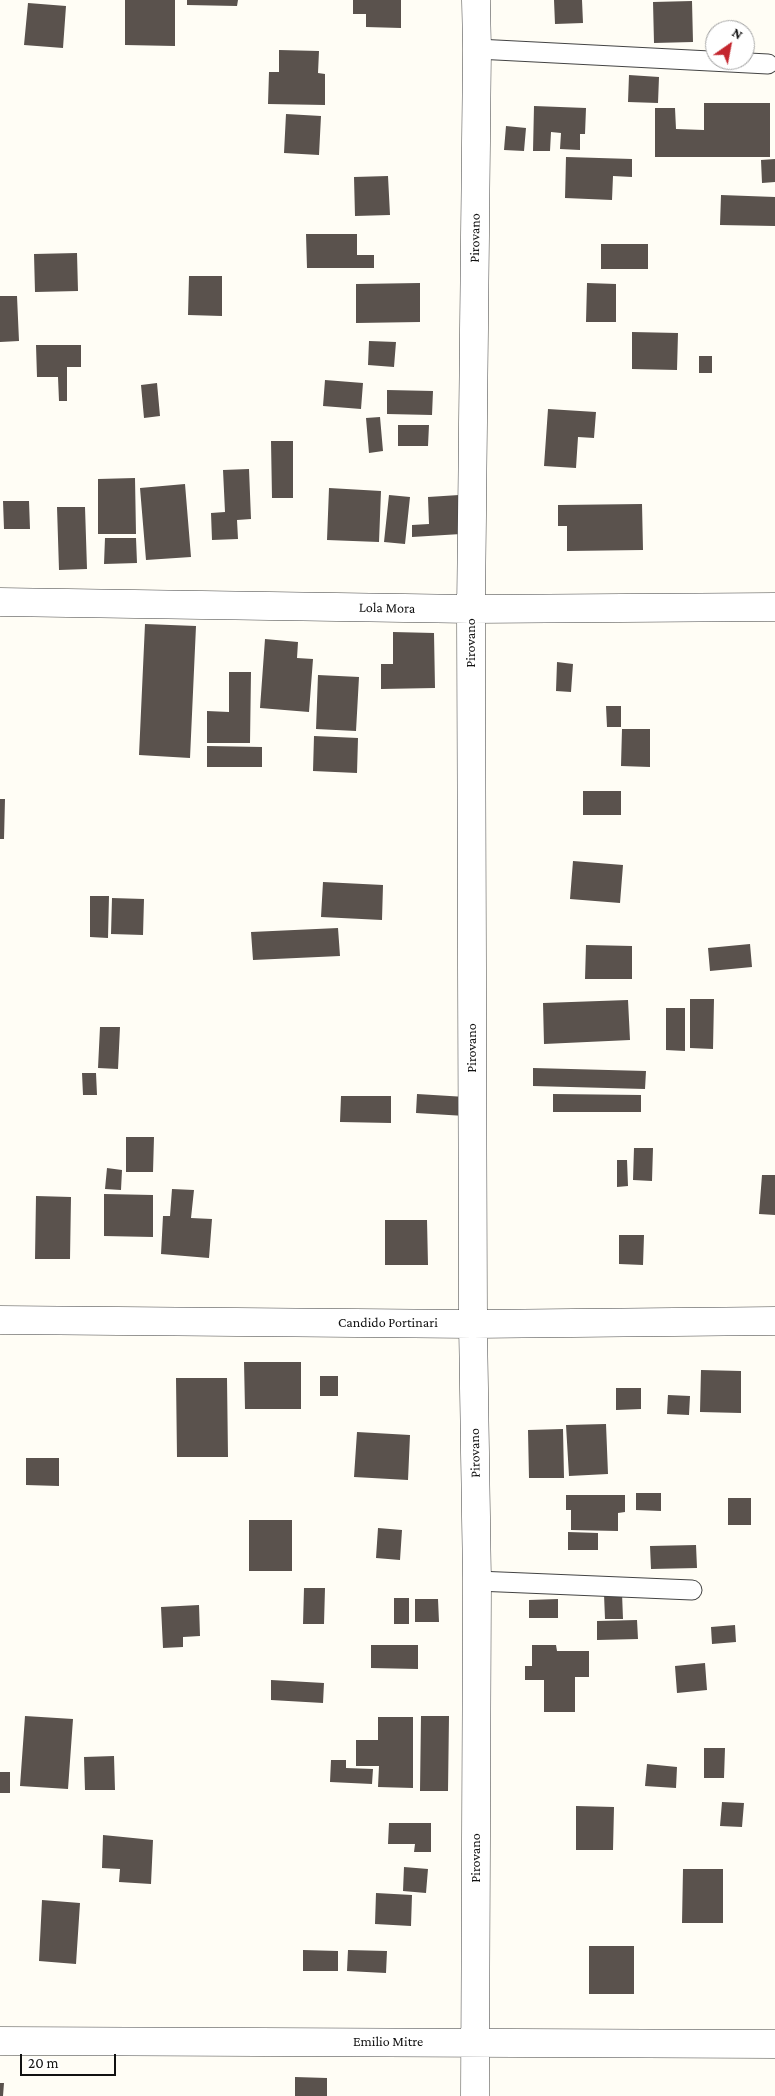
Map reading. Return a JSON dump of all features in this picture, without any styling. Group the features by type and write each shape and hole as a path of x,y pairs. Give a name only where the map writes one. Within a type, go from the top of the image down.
{"street":[{"name":"Pirovano","path":"475,2096 477,1581 473,1324 471,609 476,0"},
{"name":"Lola Mora","path":"0,602 471,609 775,607"},
{"name":"Candido Portinari","path":"0,1320 473,1324 775,1321"},
{"name":"Emilio Mitre","path":"0,2041 775,2044"}],"lane":[{"path":"477,48 768,64"},
{"path":"477,1581 692,1590"}],"building":[{"path":"125,0 175,0 175,46 125,45"},
{"path":"187,0 238,0 237,6 187,5"},
{"path":"353,0 401,0 401,28 366,27 366,14 353,14"},
{"path":"554,0 582,0 583,23 555,24"},
{"path":"692,1 693,42 654,43 653,2"},
{"path":"28,3 66,6 63,48 24,45"},
{"path":"279,50 319,51 318,73 325,74 325,105 268,104 269,72 279,72"},
{"path":"629,75 659,77 658,103 628,102"},
{"path":"704,103 770,103 770,157 655,157 655,108 675,108 676,129 704,130"},
{"path":"534,106 586,108 585,134 580,134 580,150 560,149 561,133 551,132 550,151 533,151"},
{"path":"286,114 321,116 319,155 284,153"},
{"path":"506,126 526,128 524,151 504,150"},
{"path":"566,157 632,159 632,177 613,176 612,200 565,198"},
{"path":"775,159 775,182 762,183 761,160"},
{"path":"388,176 390,215 355,216 354,177"},
{"path":"721,195 775,197 775,226 720,225"},
{"path":"306,234 357,234 357,255 374,255 374,268 307,268"},
{"path":"601,244 648,244 648,269 601,269"},
{"path":"77,253 78,291 35,292 34,254"},
{"path":"189,276 222,276 222,316 188,315"},
{"path":"420,283 420,322 356,323 356,284"},
{"path":"587,283 616,284 616,322 586,322"},
{"path":"0,296 17,296 19,341 0,342"},
{"path":"632,332 678,333 677,370 632,369"},
{"path":"369,341 396,342 394,367 368,365"},
{"path":"36,345 81,345 81,367 67,367 67,401 59,401 58,377 37,377"},
{"path":"699,356 712,356 712,373 699,373"},
{"path":"325,380 363,383 361,409 323,406"},
{"path":"157,383 160,416 144,418 141,385"},
{"path":"387,390 433,391 432,415 387,414"},
{"path":"548,409 596,412 594,438 578,437 576,468 544,466"},
{"path":"380,417 383,451 369,453 366,418"},
{"path":"398,425 429,425 428,446 398,446"},
{"path":"271,441 293,441 293,498 272,498"},
{"path":"249,469 251,519 237,520 238,539 212,540 211,513 225,512 223,470"},
{"path":"135,478 136,534 98,534 98,479"},
{"path":"185,484 191,557 146,560 140,488"},
{"path":"329,488 381,491 379,542 327,540"},
{"path":"389,495 410,497 405,544 384,542"},
{"path":"459,495 461,534 412,537 412,525 429,524 428,497"},
{"path":"3,501 29,501 30,529 4,529"},
{"path":"642,504 643,550 567,551 567,526 558,526 558,505"},
{"path":"57,507 85,507 87,569 59,570"},
{"path":"105,538 136,538 137,563 104,564"},
{"path":"145,624 196,626 190,758 139,755"},
{"path":"393,632 434,633 435,688 381,689 381,664 393,664"},
{"path":"265,639 298,642 297,658 313,659 309,712 260,708"},
{"path":"557,662 573,664 571,692 556,691"},
{"path":"229,672 251,672 250,743 207,743 207,711 229,712"},
{"path":"318,675 359,677 356,731 316,729"},
{"path":"606,706 621,706 621,727 607,727"},
{"path":"622,729 650,729 650,767 621,766"},
{"path":"314,736 358,738 357,773 313,771"},
{"path":"207,746 262,747 262,767 207,767"},
{"path":"583,791 621,791 621,815 583,815"},
{"path":"0,799 5,799 4,839 0,839"},
{"path":"573,861 623,865 620,903 570,899"},
{"path":"323,882 383,885 382,920 321,917"},
{"path":"90,896 109,896 108,938 90,937"},
{"path":"112,898 144,899 143,935 111,934"},
{"path":"338,928 340,956 253,960 251,932"},
{"path":"750,944 752,967 710,971 708,948"},
{"path":"586,945 632,946 632,979 585,979"},
{"path":"690,999 714,999 713,1049 690,1048"},
{"path":"628,1000 630,1040 544,1044 543,1003"},
{"path":"666,1008 685,1008 685,1051 666,1050"},
{"path":"100,1027 120,1027 118,1069 98,1068"},
{"path":"533,1068 646,1071 645,1089 533,1086"},
{"path":"82,1073 96,1073 97,1095 83,1095"},
{"path":"417,1094 466,1097 465,1116 416,1113"},
{"path":"553,1094 641,1095 641,1112 553,1112"},
{"path":"341,1096 391,1096 391,1123 340,1122"},
{"path":"126,1137 154,1137 153,1172 126,1172"},
{"path":"634,1148 653,1148 652,1181 633,1180"},
{"path":"617,1160 627,1160 628,1186 617,1187"},
{"path":"107,1168 122,1170 121,1190 105,1189"},
{"path":"762,1175 775,1175 775,1215 759,1214"},
{"path":"172,1189 194,1190 191,1218 212,1219 209,1258 161,1254 163,1216 170,1216"},
{"path":"104,1194 153,1195 153,1237 104,1236"},
{"path":"36,1196 71,1197 70,1259 35,1259"},
{"path":"385,1220 427,1220 428,1265 385,1265"},
{"path":"619,1235 644,1235 643,1265 619,1264"},
{"path":"244,1362 301,1362 301,1409 245,1409"},
{"path":"701,1370 741,1371 741,1413 700,1412"},
{"path":"320,1376 338,1376 338,1396 320,1396"},
{"path":"176,1378 227,1378 228,1457 177,1457"},
{"path":"616,1388 641,1388 641,1409 616,1410"},
{"path":"668,1395 690,1396 689,1415 667,1414"},
{"path":"606,1424 608,1474 569,1476 566,1425"},
{"path":"563,1429 564,1478 529,1478 528,1430"},
{"path":"357,1432 410,1435 408,1480 354,1477"},
{"path":"26,1458 59,1458 59,1486 26,1485"},
{"path":"636,1493 661,1493 661,1511 636,1510"},
{"path":"566,1495 625,1495 625,1512 618,1513 618,1531 571,1530 571,1510 566,1510"},
{"path":"728,1498 751,1498 751,1525 728,1525"},
{"path":"249,1520 292,1520 292,1571 249,1571"},
{"path":"378,1528 402,1530 400,1560 376,1558"},
{"path":"568,1532 598,1533 598,1550 568,1550"},
{"path":"696,1545 697,1568 651,1569 650,1546"},
{"path":"304,1588 325,1588 324,1624 303,1624"},
{"path":"622,1593 623,1619 605,1619 604,1594"},
{"path":"394,1598 409,1598 409,1624 394,1624"},
{"path":"415,1599 438,1599 439,1622 415,1622"},
{"path":"558,1599 558,1618 529,1618 529,1600"},
{"path":"199,1605 200,1636 183,1637 183,1647 163,1648 161,1607"},
{"path":"637,1620 638,1639 597,1640 597,1621"},
{"path":"735,1625 736,1642 712,1644 711,1627"},
{"path":"371,1645 418,1645 418,1669 371,1668"},
{"path":"532,1645 556,1645 557,1651 589,1651 589,1677 575,1677 575,1712 544,1712 544,1680 525,1680 525,1666 532,1666"},
{"path":"705,1663 707,1690 677,1693 675,1666"},
{"path":"271,1680 324,1683 323,1703 271,1700"},
{"path":"25,1716 73,1719 68,1789 20,1786"},
{"path":"421,1716 449,1716 448,1791 420,1791"},
{"path":"378,1717 413,1717 413,1788 378,1787 379,1766 356,1766 356,1740 378,1740"},
{"path":"704,1748 725,1748 724,1778 704,1778"},
{"path":"114,1756 115,1790 85,1790 84,1757"},
{"path":"331,1760 346,1760 346,1768 373,1769 372,1784 330,1782"},
{"path":"647,1764 677,1767 676,1788 645,1786"},
{"path":"0,1772 10,1772 10,1793 0,1793"},
{"path":"722,1802 744,1803 742,1827 720,1826"},
{"path":"576,1806 614,1807 613,1850 576,1850"},
{"path":"389,1823 431,1823 431,1852 414,1852 415,1844 388,1844"},
{"path":"103,1835 153,1840 151,1884 119,1882 120,1869 102,1868"},
{"path":"404,1867 428,1869 426,1893 403,1891"},
{"path":"683,1869 723,1869 723,1923 682,1923"},
{"path":"376,1893 412,1895 411,1926 375,1924"},
{"path":"42,1900 80,1903 76,1964 39,1961"},
{"path":"589,1946 634,1946 634,1994 589,1994"},
{"path":"303,1950 338,1951 338,1971 303,1971"},
{"path":"348,1950 387,1951 386,1973 347,1971"},
{"path":"295,2077 327,2078 327,2096 295,2096"},
{"path":"0,2083 4,2083 3,2096 0,2096"}]}
